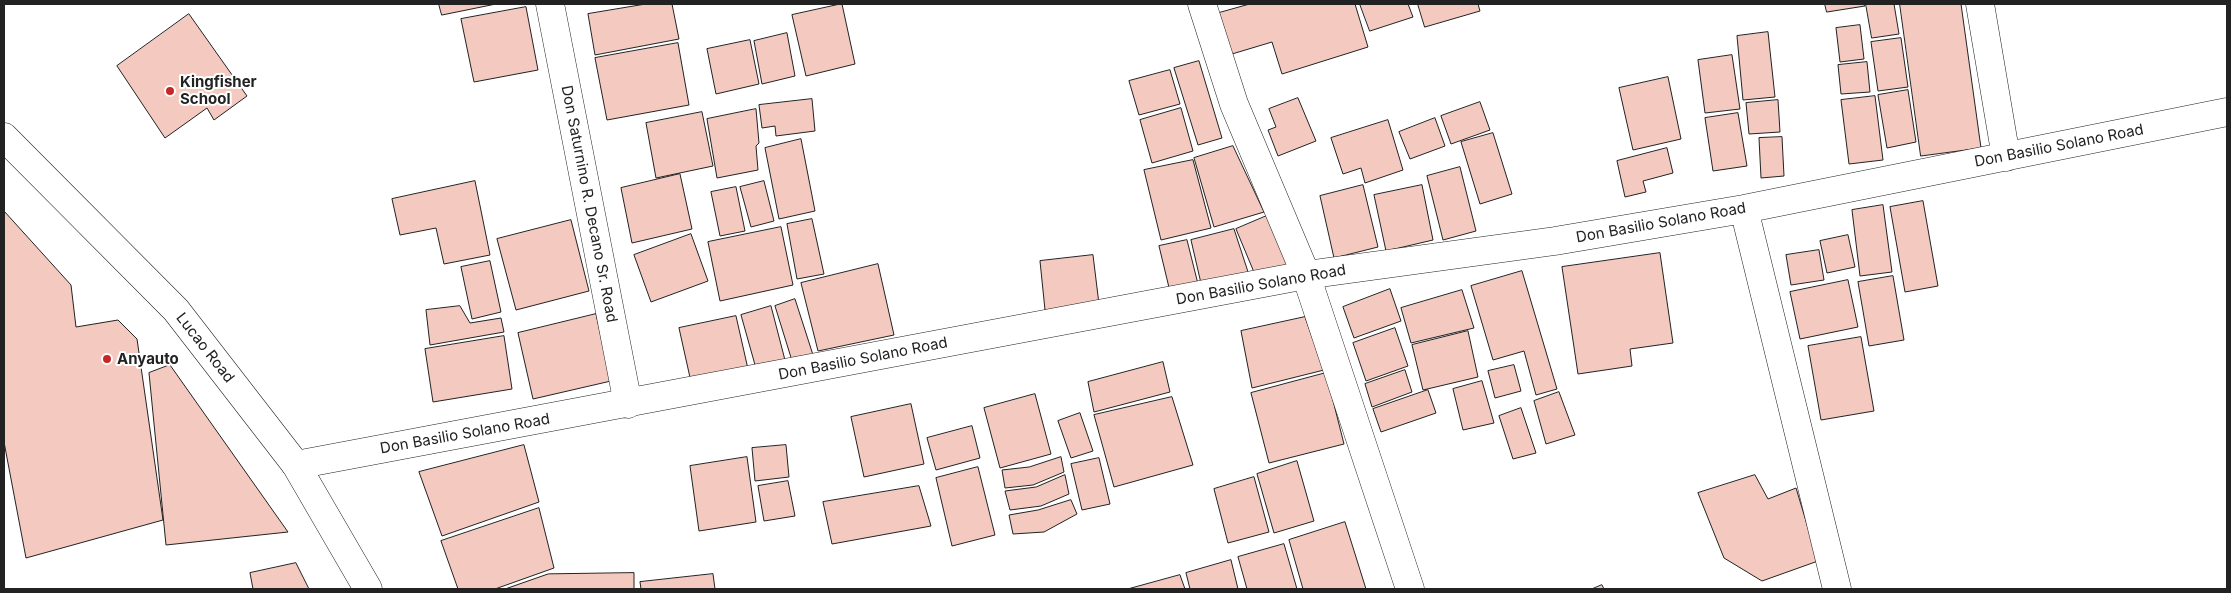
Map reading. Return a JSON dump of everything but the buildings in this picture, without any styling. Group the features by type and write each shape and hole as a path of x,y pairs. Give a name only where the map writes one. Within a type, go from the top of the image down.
{"main road":[{"name":"Don Saturnino R. Decano Sr. Road","path":"550,4 628,404"},
{"path":"1202,4 1234,104 1306,276 1410,589"},
{"path":"1980,4 2006,157"},
{"name":"Don Basilio Solano Road","path":"296,466 1306,276 1555,241 1744,209 2227,112"},
{"name":"Lucao Road","path":"4,137 176,310 296,466 368,589"},
{"path":"1744,209 1837,589"}],"place":[{"name":"Kingfisher School","path":"170,91"},
{"name":"Anyauto","path":"107,359"}]}
